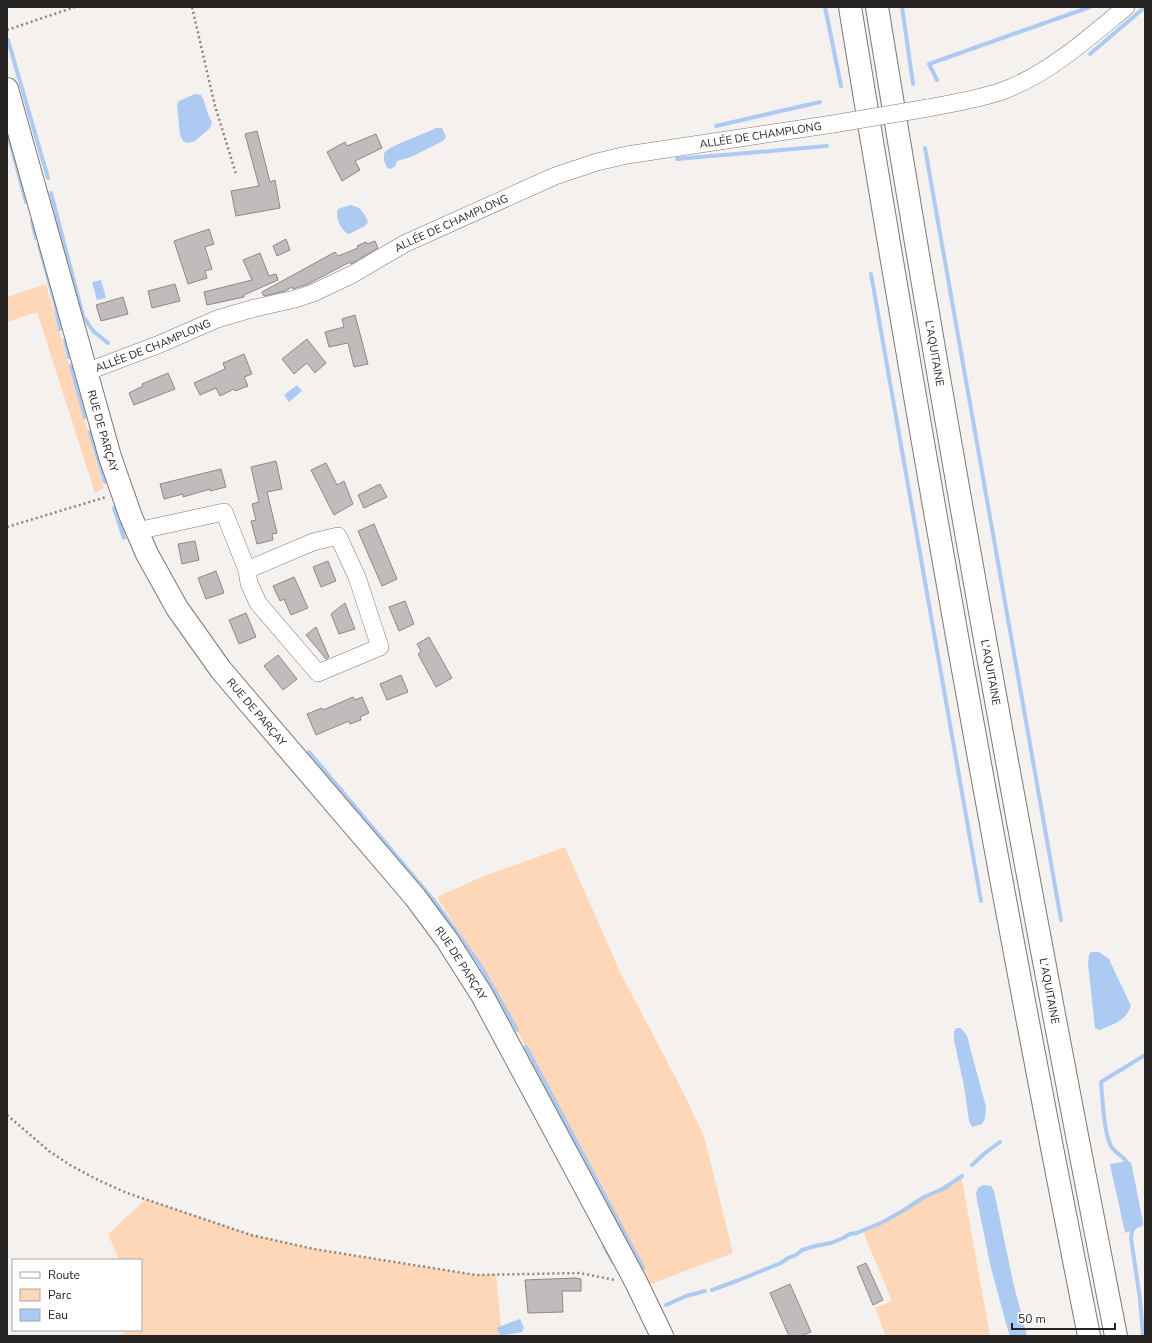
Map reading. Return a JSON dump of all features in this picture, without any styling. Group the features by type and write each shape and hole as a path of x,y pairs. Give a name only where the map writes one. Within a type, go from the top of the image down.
{"main road":[{"path":"850,7 905,337 964,675 1024,999 1089,1336"},
{"name":"L'AQUITAINE","path":"877,7 993,678 1049,986 1116,1336"},
{"name":"RUE DE PARÇAY","path":"7,89 121,492 147,554 174,602 207,652 415,897 460,958 486,1002 623,1277 648,1305 662,1336"}],"street":[{"name":"ALLÉE DE CHAMPLONG","path":"86,372 160,344 217,319 313,293 353,274 404,244 555,176 577,168 627,155 833,124 928,108 987,96 1023,82 1054,64 1126,7"},
{"path":"137,531 224,512 247,570 249,583 258,602 318,673 380,647 357,577 338,536 312,542 247,570"}],"path":[{"path":"7,30 75,7"},
{"path":"192,7 215,106 236,174"},
{"path":"7,527 121,492"},
{"path":"7,1115 49,1151 70,1165 98,1180 127,1193 251,1234 314,1249 476,1275 580,1273 623,1277"}],"green space":[{"path":"46,284 104,488 95,493 37,312 7,322 7,297"},
{"path":"565,847 621,974 679,1084 704,1136 733,1253 648,1285 608,1210 548,1089 510,1017 480,965 437,897 484,876"},
{"path":"961,1175 990,1336 886,1336 875,1308 892,1301 862,1229 887,1219"},
{"path":"146,1199 251,1234 314,1249 476,1275 496,1274 502,1336 118,1336 126,1331 142,1331 142,1322 144,1321 142,1316 142,1259 119,1259 108,1234"}],"water":[{"path":"195,94 201,95 212,122 210,128 195,141 188,143 183,141 180,135 177,105 179,101"},
{"path":"436,128 442,128 446,137 443,141 411,157 397,161 393,168 388,168 384,161 384,156 388,149"},
{"path":"350,205 362,210 368,222 365,226 349,234 341,227 337,213 338,209"},
{"path":"101,280 106,298 97,300 92,282"},
{"path":"297,385 302,391 289,402 284,395"},
{"path":"1091,952 1099,952 1109,959 1131,1006 1129,1011 1122,1019 1099,1030 1095,1028 1088,964 1089,955"},
{"path":"956,1028 961,1028 967,1036 986,1107 985,1118 982,1124 972,1127 969,1121 964,1086 954,1040 954,1032"},
{"path":"1131,1162 1143,1222 1142,1226 1125,1233 1110,1164"},
{"path":"983,1185 991,1186 994,1191 1013,1282 1027,1336 1010,1336 1007,1327 990,1264 977,1200 976,1193 978,1188"},
{"path":"520,1319 524,1328 522,1332 500,1336 497,1329 498,1327"}],"building":[{"path":"257,131 270,182 275,180 280,208 236,216 231,191 259,186 245,134"},
{"path":"376,134 382,148 355,161 360,170 342,181 327,152 345,142 347,146"},
{"path":"209,229 214,244 205,247 212,269 205,271 207,278 188,284 174,241"},
{"path":"286,239 290,250 277,256 273,246"},
{"path":"375,241 378,248 351,264 350,262 308,284 293,289 292,287 285,291 264,296 262,292 335,252 338,256 358,248 357,246 366,242 367,244"},
{"path":"260,253 269,276 276,274 278,280 244,295 244,297 207,305 204,292 252,280 243,260"},
{"path":"175,284 180,301 152,308 148,291"},
{"path":"123,297 128,314 101,321 96,305"},
{"path":"355,315 368,364 354,367 348,343 329,347 325,332 344,327 342,319"},
{"path":"307,339 326,363 315,373 307,363 294,374 282,359"},
{"path":"244,354 252,374 244,377 248,386 235,391 234,389 220,396 216,388 200,395 194,383 225,369 223,363"},
{"path":"168,373 175,389 134,405 129,393 143,386 142,384"},
{"path":"276,461 282,489 267,492 277,533 272,534 273,540 257,544 251,521 256,520 252,504 259,502 251,467"},
{"path":"326,463 337,485 344,481 353,504 334,515 311,470"},
{"path":"221,469 226,487 210,491 210,489 183,497 183,494 164,499 160,484"},
{"path":"380,484 387,497 364,508 358,495"},
{"path":"374,524 397,579 382,586 358,531"},
{"path":"195,541 199,560 182,564 178,544"},
{"path":"328,561 336,581 321,587 313,567"},
{"path":"216,571 224,593 206,599 198,578"},
{"path":"294,577 308,608 291,615 284,599 280,601 273,586"},
{"path":"405,601 414,624 399,631 389,607"},
{"path":"345,603 355,629 339,634 331,614"},
{"path":"246,613 256,637 239,644 229,620"},
{"path":"316,627 329,657 326,659 306,635"},
{"path":"429,637 452,678 436,687 418,654 421,651 417,644"},
{"path":"278,655 297,679 283,690 264,666"},
{"path":"401,675 408,692 387,700 380,684"},
{"path":"353,697 355,700 362,697 369,713 360,717 361,720 350,724 349,721 316,735 307,714 322,708 323,710"},
{"path":"866,1263 883,1300 873,1305 857,1267"},
{"path":"581,1279 581,1291 562,1291 563,1312 528,1313 525,1280"},
{"path":"790,1284 811,1332 801,1336 789,1336 770,1293"}],"waterway":[{"path":"825,7 841,86"},
{"path":"902,7 913,84"},
{"path":"937,80 929,64 1090,7"},
{"path":"1090,54 1145,7"},
{"path":"8,40 48,178"},
{"path":"716,126 820,102"},
{"path":"7,130 26,202"},
{"path":"677,159 827,146"},
{"path":"925,148 1061,920"},
{"path":"51,193 83,316 93,331 108,343"},
{"path":"32,221 36,238"},
{"path":"39,245 55,303 60,329"},
{"path":"871,274 981,901"},
{"path":"65,340 69,357"},
{"path":"71,366 85,417"},
{"path":"90,432 105,482"},
{"path":"114,508 124,538"},
{"path":"309,752 435,902 480,965 517,1030"},
{"path":"526,1047 643,1268"},
{"path":"1129,1167 1126,1161 1113,1149 1108,1139 1101,1082 1145,1055"},
{"path":"972,1165 1000,1142"},
{"path":"712,1290 781,1263 802,1250 831,1243 850,1234 857,1233 883,1222 924,1197 943,1189 962,1176"},
{"path":"1135,1226 1132,1231 1131,1238 1140,1299 1143,1336"},
{"path":"604,1246 613,1262"},
{"path":"666,1305 686,1296 705,1291"}]}
